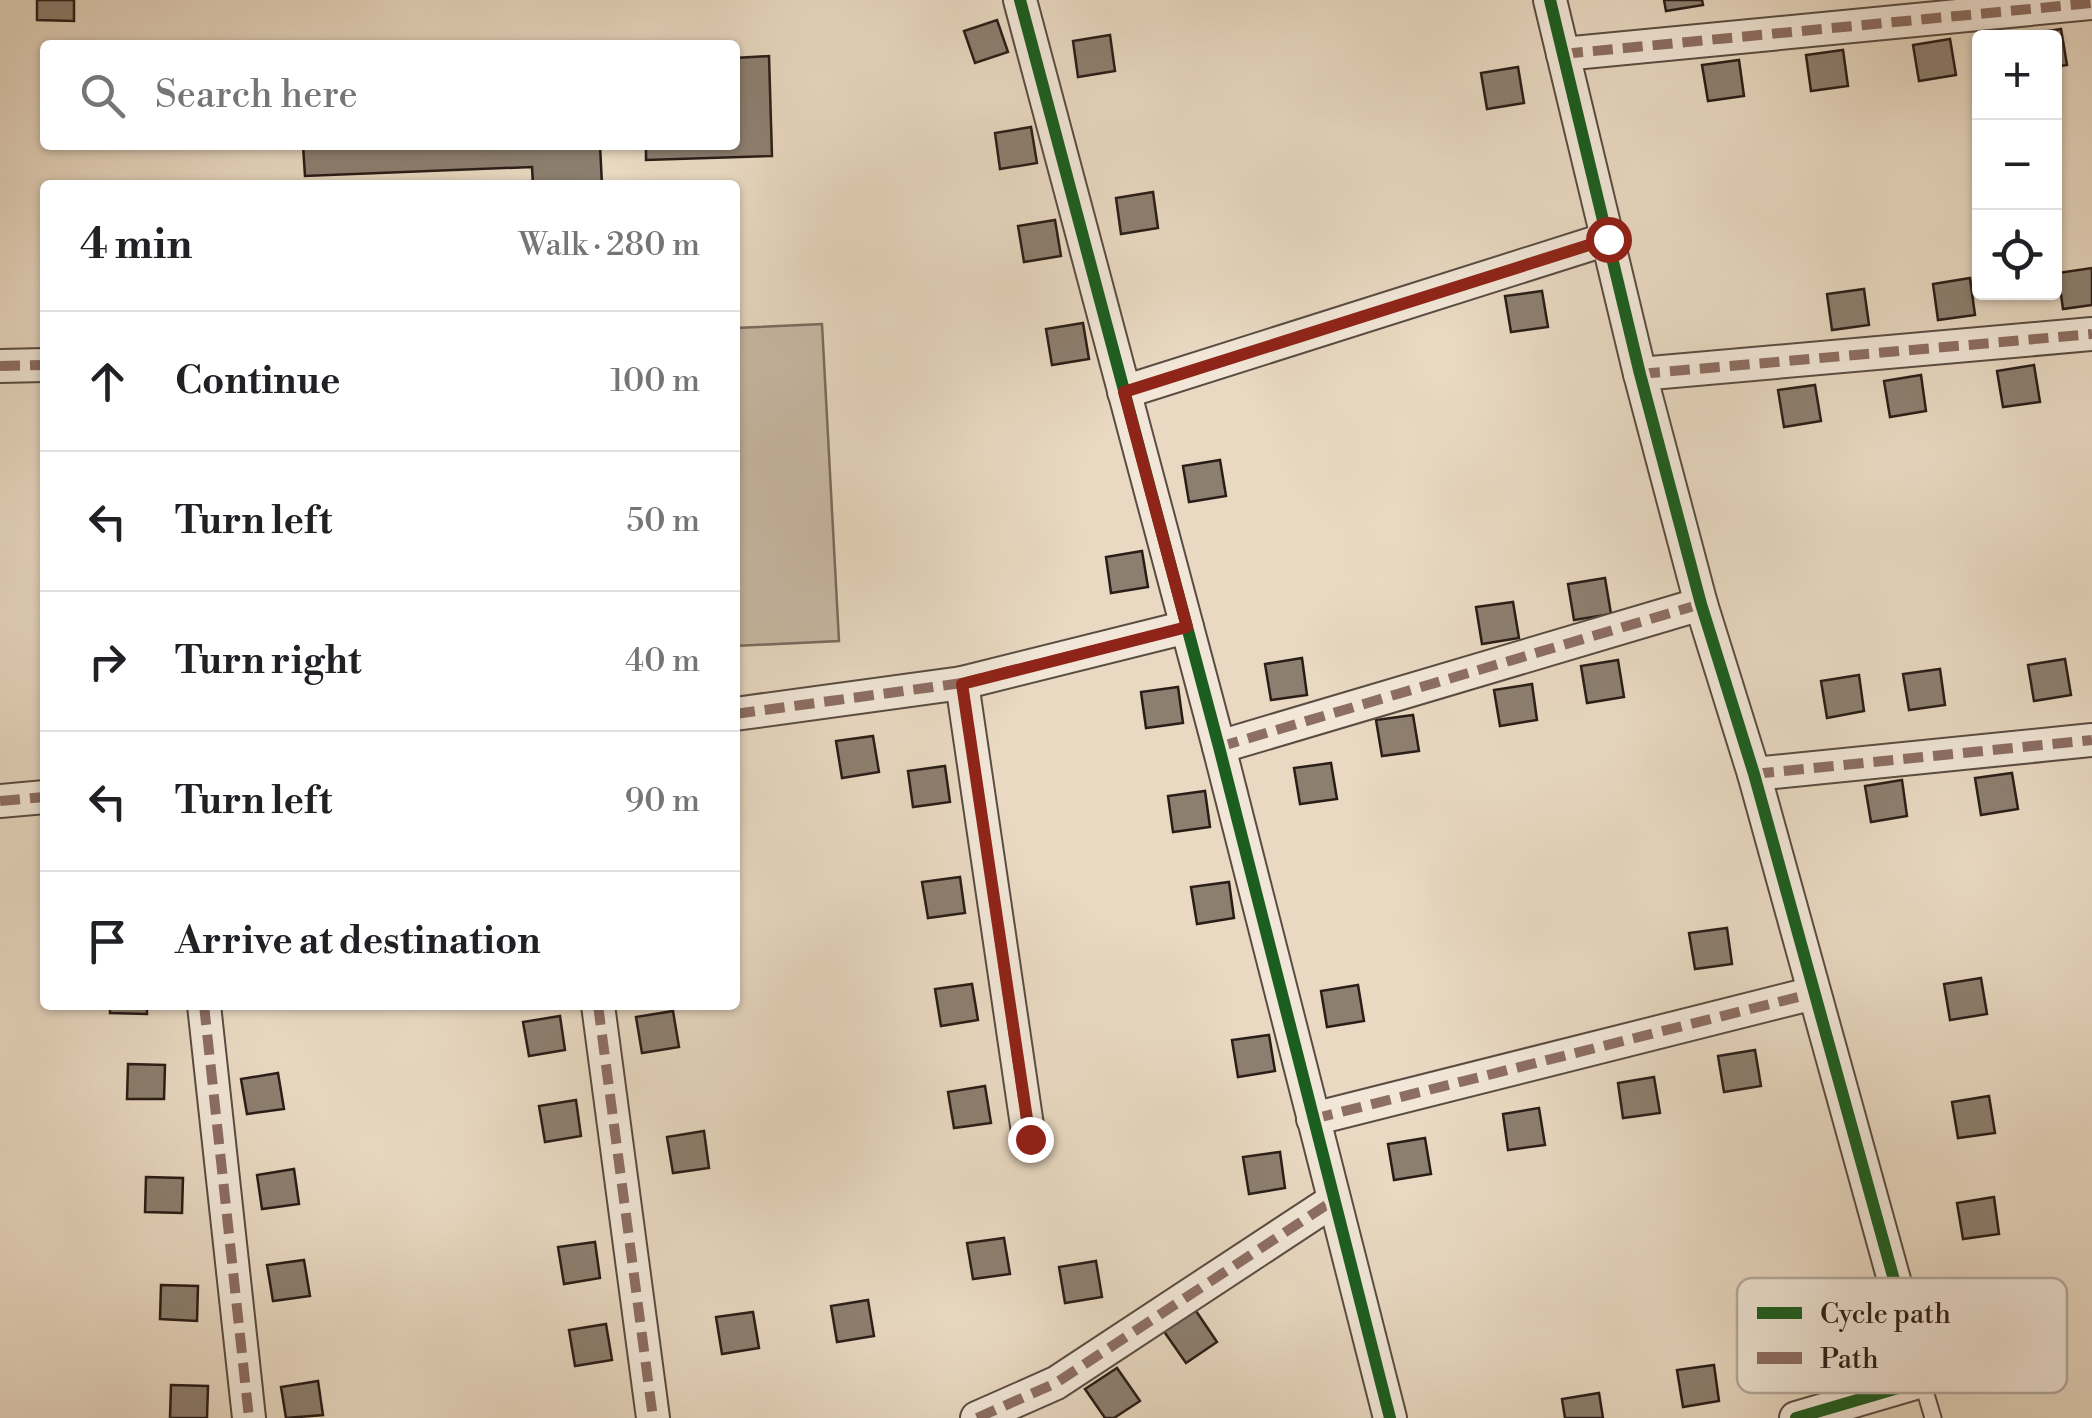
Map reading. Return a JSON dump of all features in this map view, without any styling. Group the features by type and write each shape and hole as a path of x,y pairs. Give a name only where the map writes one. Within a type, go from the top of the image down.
{"street":[{"path":"1020,0 1220,747 1390,1418"},
{"path":"1550,0 1640,374 1701,604 1754,774 1893,1278"},
{"path":"1563,54 2092,3"},
{"path":"1124,392 1608,239"},
{"path":"1640,374 2092,334"},
{"path":"0,366 40,365"},
{"path":"1220,747 1701,604"},
{"path":"740,713 962,684 1187,627"},
{"path":"962,684 1030,1139"},
{"path":"1754,774 2092,740"},
{"path":"0,801 40,798"},
{"path":"1313,1119 1814,993"},
{"path":"205,1010 249,1418"},
{"path":"599,1010 653,1418"},
{"path":"977,1418 1056,1383 1334,1200"},
{"path":"1796,1418 1881,1393"}],"lane":[{"path":"1926,1393 1934,1418"}],"shaded area":[{"path":"822,324 839,641 740,646 740,328"}],"building":[{"path":"37,0 74,0 74,21 37,20"},
{"path":"1664,0 1702,0 1703,5 1666,11"},
{"path":"997,20 1008,52 975,63 964,31"},
{"path":"1110,35 1115,71 1078,77 1073,41"},
{"path":"2062,35 2067,65 2062,66"},
{"path":"1950,39 1956,75 1919,81 1913,45"},
{"path":"1843,50 1848,86 1811,91 1806,55"},
{"path":"769,56 772,156 646,160 646,150 740,150 740,58"},
{"path":"1739,60 1744,96 1708,101 1702,65"},
{"path":"1518,67 1524,103 1487,109 1481,73"},
{"path":"1031,127 1037,163 1000,169 995,133"},
{"path":"303,150 600,150 602,180 533,180 532,167 305,176"},
{"path":"1153,192 1158,228 1121,234 1116,198"},
{"path":"1055,220 1061,256 1024,262 1018,226"},
{"path":"2092,268 2092,305 2063,309 2062,272"},
{"path":"1970,278 1975,315 1938,320 1933,284"},
{"path":"1864,289 1869,325 1832,330 1827,294"},
{"path":"1542,291 1548,327 1511,332 1505,296"},
{"path":"1083,323 1089,359 1052,365 1046,329"},
{"path":"2034,365 2040,402 2003,407 1997,371"},
{"path":"1921,375 1926,411 1890,417 1884,381"},
{"path":"1815,385 1821,421 1784,427 1778,390"},
{"path":"1220,460 1226,496 1189,502 1183,466"},
{"path":"1142,551 1148,587 1111,593 1106,557"},
{"path":"1605,578 1611,614 1574,620 1568,584"},
{"path":"1513,602 1519,638 1482,644 1476,607"},
{"path":"1302,658 1307,695 1271,700 1265,664"},
{"path":"2065,659 2071,695 2034,701 2028,665"},
{"path":"1618,660 1624,697 1587,703 1581,666"},
{"path":"1940,669 1945,705 1909,710 1903,674"},
{"path":"1859,675 1864,711 1827,718 1821,681"},
{"path":"1532,684 1537,720 1500,726 1494,690"},
{"path":"1178,687 1183,723 1146,728 1141,692"},
{"path":"1413,715 1419,751 1382,756 1376,720"},
{"path":"873,736 879,772 842,778 836,741"},
{"path":"1331,763 1337,799 1300,804 1294,768"},
{"path":"945,766 950,802 913,807 908,771"},
{"path":"2012,773 2018,809 1981,815 1975,778"},
{"path":"1902,780 1907,816 1871,822 1865,786"},
{"path":"1205,791 1210,827 1173,832 1168,796"},
{"path":"960,877 965,913 928,918 922,882"},
{"path":"1229,882 1234,918 1197,924 1191,887"},
{"path":"1727,928 1732,964 1695,969 1689,933"},
{"path":"1981,978 1987,1014 1950,1020 1944,984"},
{"path":"972,984 978,1020 941,1026 935,989"},
{"path":"1358,985 1364,1021 1327,1027 1321,991"},
{"path":"110,1010 147,1010 147,1014"},
{"path":"673,1011 679,1047 642,1053 636,1017"},
{"path":"560,1016 565,1050 529,1056 523,1022"},
{"path":"1269,1035 1275,1071 1238,1077 1232,1040"},
{"path":"1755,1050 1761,1086 1724,1092 1718,1056"},
{"path":"128,1064 165,1065 164,1099 127,1099"},
{"path":"278,1073 284,1109 247,1114 241,1079"},
{"path":"1654,1077 1660,1113 1623,1118 1618,1083"},
{"path":"985,1086 991,1123 954,1128 948,1092"},
{"path":"1989,1096 1995,1133 1958,1138 1952,1102"},
{"path":"576,1100 581,1136 545,1142 539,1106"},
{"path":"1539,1108 1545,1145 1508,1150 1503,1114"},
{"path":"704,1131 709,1168 673,1173 667,1137"},
{"path":"1425,1138 1431,1174 1394,1180 1388,1144"},
{"path":"1280,1152 1285,1188 1249,1194 1243,1157"},
{"path":"294,1169 299,1204 262,1209 257,1175"},
{"path":"146,1177 183,1178 182,1213 145,1212"},
{"path":"1994,1197 1999,1234 1963,1239 1957,1203"},
{"path":"1004,1238 1010,1274 973,1279 967,1243"},
{"path":"595,1242 600,1278 564,1284 558,1247"},
{"path":"304,1260 310,1296 273,1301 267,1265"},
{"path":"1096,1261 1102,1297 1065,1303 1059,1267"},
{"path":"161,1285 198,1286 197,1321 160,1319"},
{"path":"868,1300 874,1336 837,1342 831,1306"},
{"path":"1194,1308 1217,1342 1186,1363 1163,1330"},
{"path":"753,1312 759,1348 722,1354 716,1317"},
{"path":"606,1324 612,1360 575,1366 569,1330"},
{"path":"1714,1365 1719,1401 1683,1407 1677,1370"},
{"path":"1117,1368 1140,1401 1114,1418 1105,1418 1085,1389"},
{"path":"318,1381 323,1415 286,1418 281,1387"},
{"path":"171,1385 208,1386 207,1418 170,1418"},
{"path":"1599,1393 1603,1418 1565,1418 1562,1399"}],"marked path":[{"path":"1563,54 2092,3"},
{"path":"1124,392 1607,239"},
{"path":"1640,374 2092,334"},
{"path":"0,366 40,365"},
{"path":"1219,747 1701,604"},
{"path":"962,683 1187,627"},
{"path":"740,713 962,683 1029,1139"},
{"path":"1754,774 2092,740"},
{"path":"0,801 40,797"},
{"path":"1313,1119 1814,993"},
{"path":"205,1010 249,1418"},
{"path":"599,1010 653,1418"},
{"path":"977,1418 1056,1383 1334,1200"}],"cycle path":[{"path":"1020,0 1219,747 1390,1418"},
{"path":"1550,0 1640,374 1701,604 1754,774 1893,1278"},
{"path":"1796,1418 1881,1393"}],"route":[{"path":"1030,1139 962,684 1187,627 1124,392 1608,239"}]}
